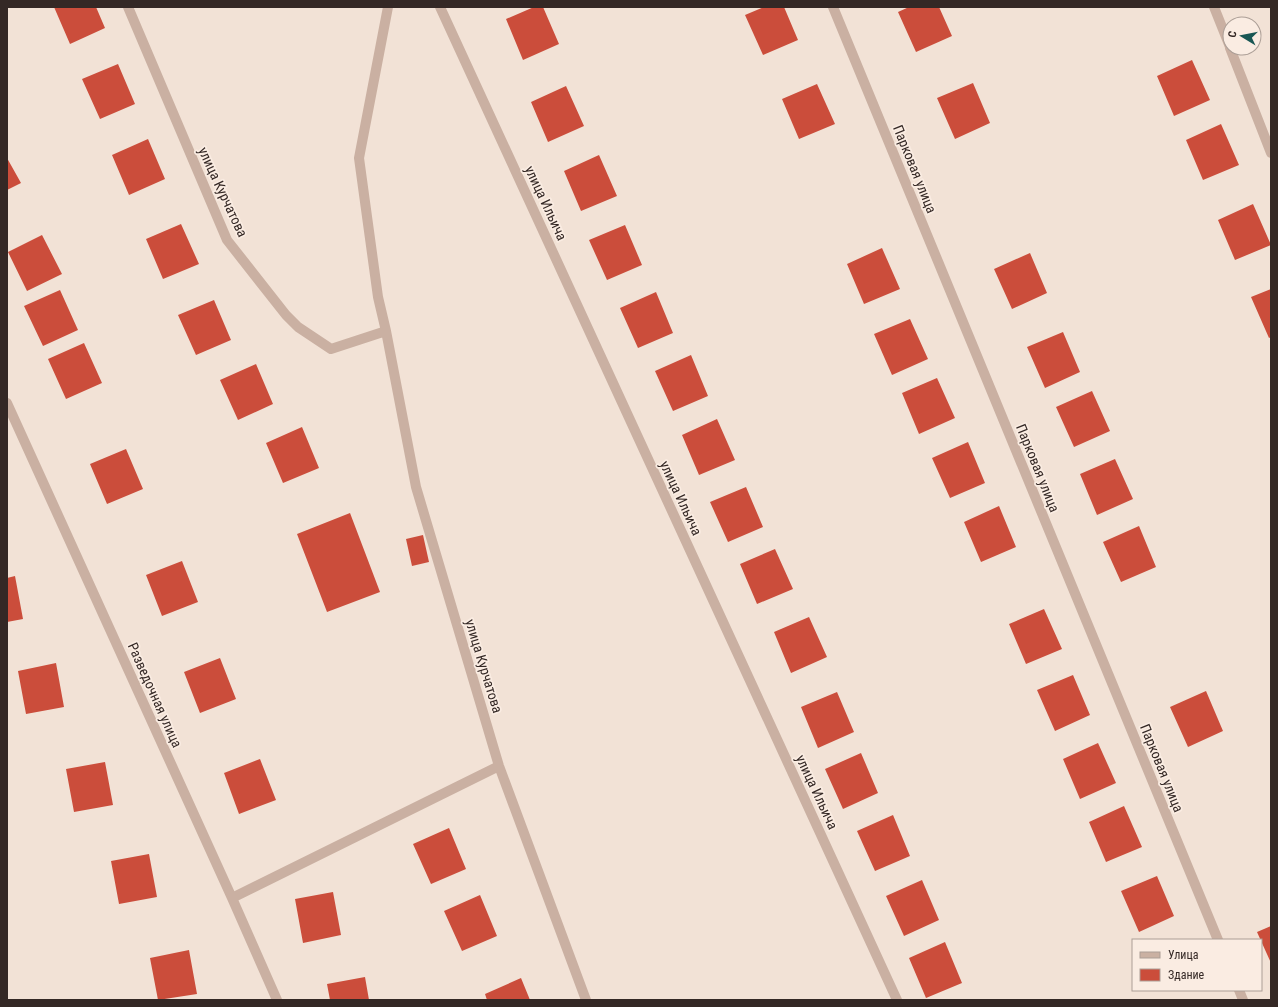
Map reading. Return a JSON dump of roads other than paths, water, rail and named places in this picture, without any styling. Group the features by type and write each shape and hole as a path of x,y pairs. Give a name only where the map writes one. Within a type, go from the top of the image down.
{"street":[{"name":"улица Курчатова","path":"128,7 227,240 286,315 298,327 331,349 386,331"},
{"name":"улица Курчатова","path":"388,7 359,158 378,297 416,487 499,766 586,1000"},
{"name":"улица Ильича","path":"440,7 897,1000"},
{"name":"Парковая улица","path":"833,7 1218,939"},
{"path":"1214,7 1222,28"},
{"path":"1233,56 1271,153"},
{"name":"Разведочная улица","path":"7,403 277,1000"},
{"path":"232,898 499,766"}]}
